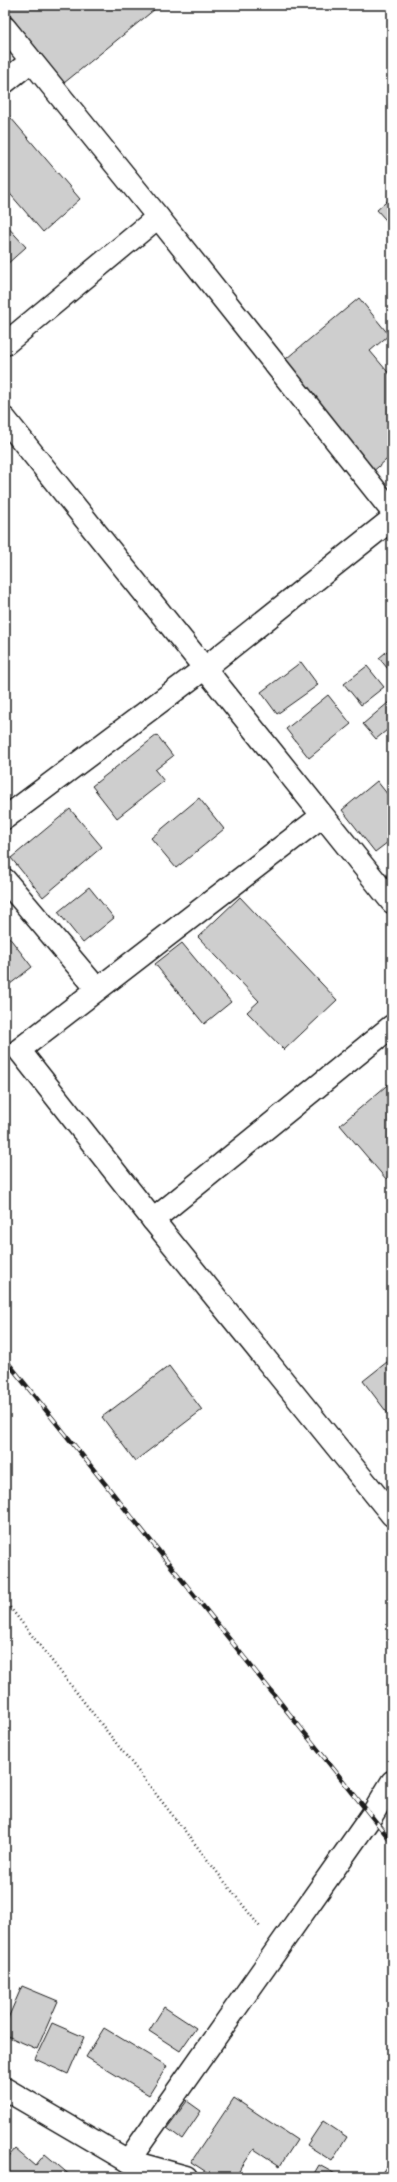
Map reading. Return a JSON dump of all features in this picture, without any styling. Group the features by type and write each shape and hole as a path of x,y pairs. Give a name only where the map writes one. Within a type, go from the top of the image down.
{"street":[{"path":"5,28 158,216 392,511"},
{"path":"5,82 31,61"},
{"path":"5,344 158,216"},
{"path":"5,419 392,902"},
{"path":"5,818 205,668 392,519"},
{"path":"322,816 19,1050 153,1220 392,1515"},
{"path":"5,880 97,989"},
{"path":"153,1220 392,1026"},
{"path":"128,2160 372,1815 392,1782"},
{"path":"5,2089 128,2160 186,2177"}],"path":[{"path":"5,1602 278,1949"}],"building":[{"path":"5,5 160,5 64,83 5,9"},
{"path":"5,111 80,199 43,232 5,188"},
{"path":"392,197 392,227 377,210"},
{"path":"5,224 26,247 5,266"},
{"path":"359,298 389,335 370,351 392,377 392,455 371,473 281,363"},
{"path":"392,647 392,674 379,658"},
{"path":"301,662 318,685 277,714 261,692"},
{"path":"367,666 384,687 361,705 344,684"},
{"path":"328,695 351,724 309,758 286,729"},
{"path":"389,702 392,707 392,726 376,739 363,724"},
{"path":"157,735 173,756 155,770 164,781 117,818 92,786"},
{"path":"377,781 392,800 392,839 375,852 342,810"},
{"path":"199,798 224,829 176,868 151,838"},
{"path":"70,809 102,847 43,897 11,858"},
{"path":"89,887 114,918 83,943 58,912"},
{"path":"240,897 337,1000 284,1050 247,1012 259,1001 198,937"},
{"path":"5,932 32,967 5,988"},
{"path":"182,943 231,1002 204,1024 155,964"},
{"path":"392,1081 392,1175 386,1179 340,1125"},
{"path":"392,1358 392,1419 363,1381"},
{"path":"169,1366 202,1410 135,1461 102,1417"},
{"path":"22,1986 58,2001 37,2049 5,2035 5,2025"},
{"path":"164,2007 196,2028 180,2051 149,2031"},
{"path":"52,2023 84,2037 68,2074 35,2059"},
{"path":"104,2028 167,2066 149,2095 86,2057"},
{"path":"234,2098 297,2140 280,2166 254,2149 235,2177 214,2177 191,2162"},
{"path":"187,2101 201,2111 182,2139 167,2128"},
{"path":"323,2121 347,2137 332,2161 307,2145"},
{"path":"15,2149 35,2166 45,2154 72,2177 5,2177 5,2161"},
{"path":"319,2165 341,2177 312,2177"},
{"path":"386,2167 392,2171 392,2177 379,2177"}],"railway":[{"path":"5,1359 392,1842"}]}
